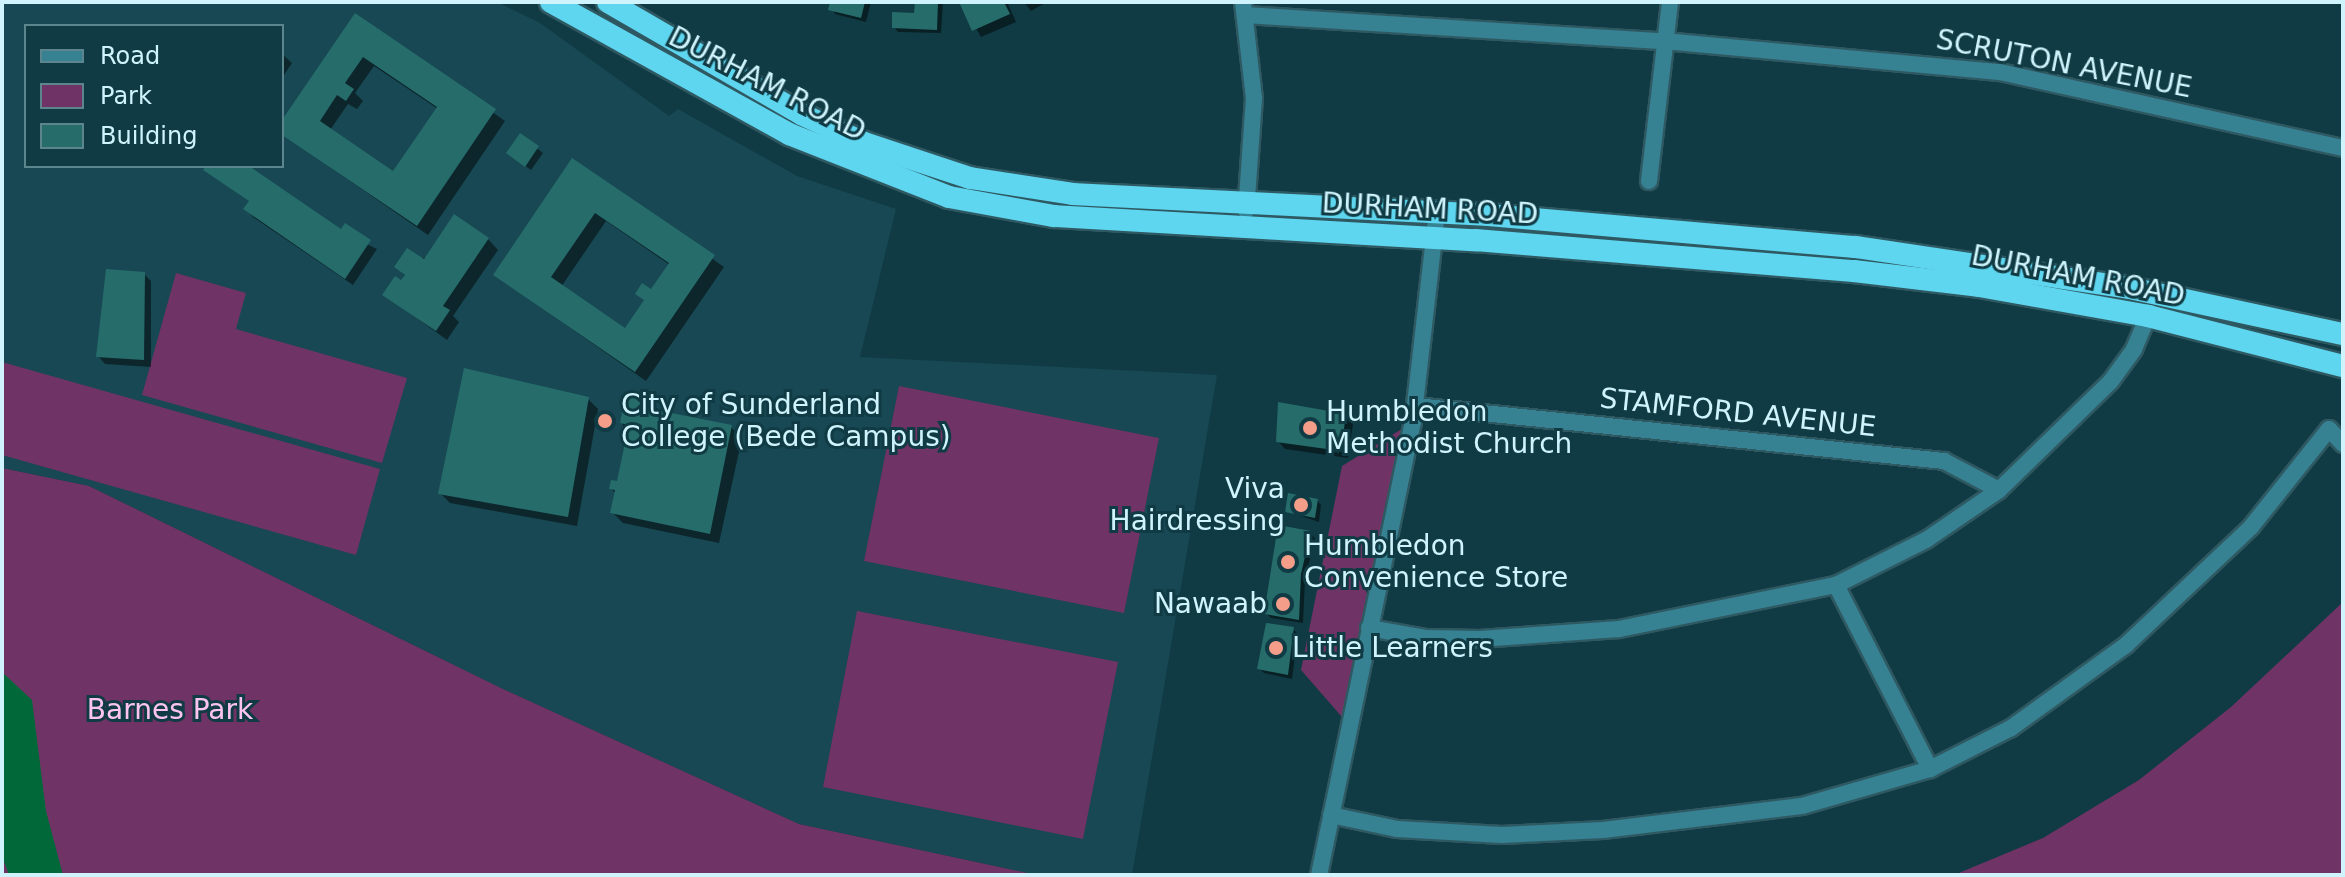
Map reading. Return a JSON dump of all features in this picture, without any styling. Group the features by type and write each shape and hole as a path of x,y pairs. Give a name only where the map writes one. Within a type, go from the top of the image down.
{"highway":[{"name":"DURHAM ROAD","path":"551,2 789,134 949,197 1054,216 1435,238 1854,271 1980,286 2148,316 2343,366"},
{"name":"DURHAM ROAD","path":"608,2 801,114 864,143 970,178 1073,194 1437,212 1985,263 2343,334"}],"street":[{"path":"1649,181 1670,2"},
{"path":"1244,9 1254,98 1245,229"},
{"name":"SCRUTON AVENUE","path":"1244,9 1298,10 2000,72 2343,148"},
{"path":"1319,875 1416,406 1437,212"},
{"path":"1369,628 1425,638 1480,639 1619,629 1836,585 1926,540 1999,490 2111,381 2134,349 2148,316"},
{"name":"STAMFORD AVENUE","path":"1416,406 1944,461 1999,490"},
{"path":"1331,815 1397,829 1502,835 1603,830 1802,806 1930,769 2011,728 2126,645 2251,527 2329,429 2343,444"},
{"path":"1836,585 1930,769"}],"shaded area":[{"name":"City of Sunderland College (Bede Campus)","path":"2,2 497,2 540,23 669,116 678,109 797,176 896,209 860,357 1217,375 1132,875 1037,875 799,824 503,689 89,486 2,468"},
{"path":"2,672 32,700 46,811 63,875 9,875 2,856"}],"green space":[{"path":"176,273 246,293 236,329 407,378 382,463 142,395"},
{"path":"2,362 380,469 356,555 2,455"},
{"path":"899,386 1159,438 1124,613 864,561"},
{"path":"1413,422 1349,725 1301,670 1342,466"},
{"name":"Barnes Park","path":"2,468 89,486 503,689 799,824 1037,875 2,875"},
{"path":"2343,602 2343,875 1954,875 2043,838 2139,780 2231,707"},
{"path":"857,611 1118,662 1083,839 823,787"}],"building":[{"path":"830,2 865,2 861,18 828,10"},
{"path":"915,2 938,2 937,30 892,28 892,12 914,13"},
{"path":"959,2 1004,2 1010,14 972,31"},
{"path":"355,13 496,109 417,226 284,136 284,117","holes":["363,57 437,107 393,171 320,121 337,95 346,101 354,89 345,83"]},
{"path":"520,133 539,146 525,167 506,153"},
{"path":"572,158 715,255 635,372 493,275","holes":["595,213 669,263 651,289 642,283 635,294 644,300 625,328 551,277"]},
{"path":"252,168 341,229 345,223 371,240 345,279 243,209 249,201 203,170"},
{"path":"454,214 489,238 443,306 450,310 436,331 382,295 395,276 401,280 405,275 394,267 407,248 424,259"},
{"path":"106,269 145,272 144,360 96,357"},
{"path":"464,368 589,397 568,517 438,494"},
{"path":"625,396 653,401 651,409 732,425 710,534 610,513 615,490 609,489 611,480 617,481 626,438 620,437 622,427 629,425 620,423"},
{"name":"Humbledon Methodist Church","path":"1278,402 1346,414 1341,451 1276,442"},
{"name":"Viva Hairdressing","path":"1288,493 1318,499 1315,518 1285,512"},
{"path":"1278,525 1311,531 1301,574 1299,620 1264,614"},
{"name":"Little Learners","path":"1266,623 1294,627 1288,675 1257,669"}],"place":[{"name":"City of Sunderland College (Bede Campus)","path":"605,421"},
{"name":"Humbledon Methodist Church","path":"1310,428"},
{"name":"Viva Hairdressing","path":"1301,505"},
{"name":"Humbledon Convenience Store","path":"1288,562"},
{"name":"Nawaab","path":"1283,604"},
{"name":"Little Learners","path":"1276,648"}]}
